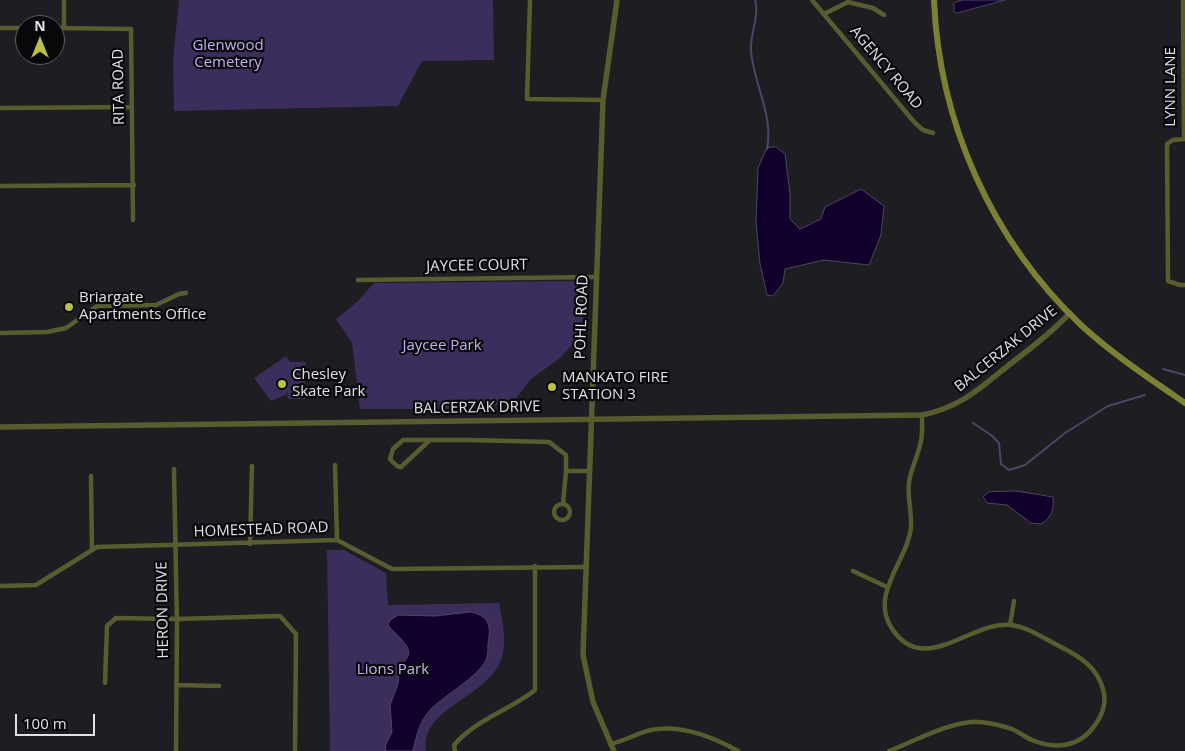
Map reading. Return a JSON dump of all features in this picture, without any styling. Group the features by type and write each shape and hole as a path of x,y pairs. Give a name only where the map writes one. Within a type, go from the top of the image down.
{"main road":[{"path":"934,0 936,32 944,82 956,126 971,168 997,219 1015,247 1046,288 1070,313 1120,357 1185,403"}],"street":[{"path":"64,0 64,15"},
{"path":"530,0 527,98 602,100"},
{"name":"POHL ROAD","path":"614,751 593,702 583,656 602,100 617,0"},
{"name":"AGENCY ROAD","path":"812,0 915,123 923,130 933,133"},
{"name":"LYNN LANE","path":"1183,0 1184,139 1173,140 1166,144 1168,281 1185,285"},
{"name":"AGENCY ROAD","path":"824,14 848,2 872,8 884,15"},
{"path":"0,28 15,28"},
{"name":"RITA ROAD","path":"65,28 131,29 133,220"},
{"path":"0,108 132,107"},
{"path":"0,186 134,185"},
{"name":"JAYCEE COURT","path":"358,280 596,277"},
{"path":"0,333 47,332 66,328 97,306 156,305 179,294 186,293"},
{"name":"BALCERZAK DRIVE","path":"0,426 922,415 941,410 965,400 1056,328 1070,313"},
{"path":"889,751 950,726 972,722 992,724 1013,730 1031,740 1050,746 1072,744 1091,730 1102,715 1106,697 1100,678 1086,662 1030,630 1010,625 990,626 949,644 933,648 916,647 900,640 890,626 885,605 887,587 900,562 911,528 908,496 909,482 920,444 922,415"},
{"path":"430,440 401,467 397,466 390,459 393,449 403,440 430,440 549,442 566,455 563,504"},
{"path":"335,464 337,540"},
{"path":"250,544 252,466"},
{"name":"HERON DRIVE","path":"174,469 176,751"},
{"path":"566,471 588,471"},
{"path":"91,476 92,550"},
{"name":"HOMESTEAD ROAD","path":"0,586 36,585 98,547 337,540 392,569 535,566 586,567"},
{"path":"455,751 454,745 462,736 522,701 535,690 535,566"},
{"path":"853,571 887,587"},
{"path":"1010,625 1014,601"},
{"path":"105,683 107,626 116,618 176,619 280,616 296,634 295,751"},
{"path":"176,685 219,686"},
{"path":"610,744 651,730 681,730 700,735 738,751"}],"green space":[{"name":"Glenwood Cemetery","path":"179,0 493,0 494,60 422,61 398,106 174,111 173,60"},
{"name":"Jaycee Park","path":"584,281 583,333 560,358 531,379 516,398 491,407 360,409 352,343 336,319 357,302 374,283"},
{"name":"Chesley Skate Park","path":"286,356 290,362 306,362 305,399 288,399 287,391 285,395 271,401 254,378"},
{"name":"Lions Park","path":"327,550 344,550 386,573 388,605 499,603 504,640 503,653 497,668 487,680 445,712 434,723 427,736 426,751 330,751"}],"shaded area":[{"path":"963,0 1005,0 957,13 954,12 954,3"},
{"path":"776,147 785,154 790,194 790,219 800,229 821,219 825,207 861,189 884,206 881,235 869,265 824,260 785,269 783,283 773,296 767,295 760,264 756,222 758,168 767,148"},
{"path":"1016,491 1053,497 1053,509 1048,519 1041,524 1031,523 1007,505 987,503 983,497 989,492"},
{"path":"471,612 480,615 488,623 486,660 476,672 431,709 419,729 413,751 385,751 392,732 390,705 398,684 400,665 409,654 405,644 388,625 390,620 398,615 435,616"}],"waterway":[{"path":"755,0 756,18 751,50 755,75 766,111 768,124 767,149"},
{"path":"1163,369 1185,375"},
{"path":"973,423 999,443 1001,464 1009,470 1025,465 1065,433 1108,406 1145,395"}],"place":[{"name":"Briargate Apartments Office","path":"69,307"},
{"name":"Chesley Skate Park","path":"282,384"},
{"name":"MANKATO FIRE STATION 3","path":"552,387"}]}
